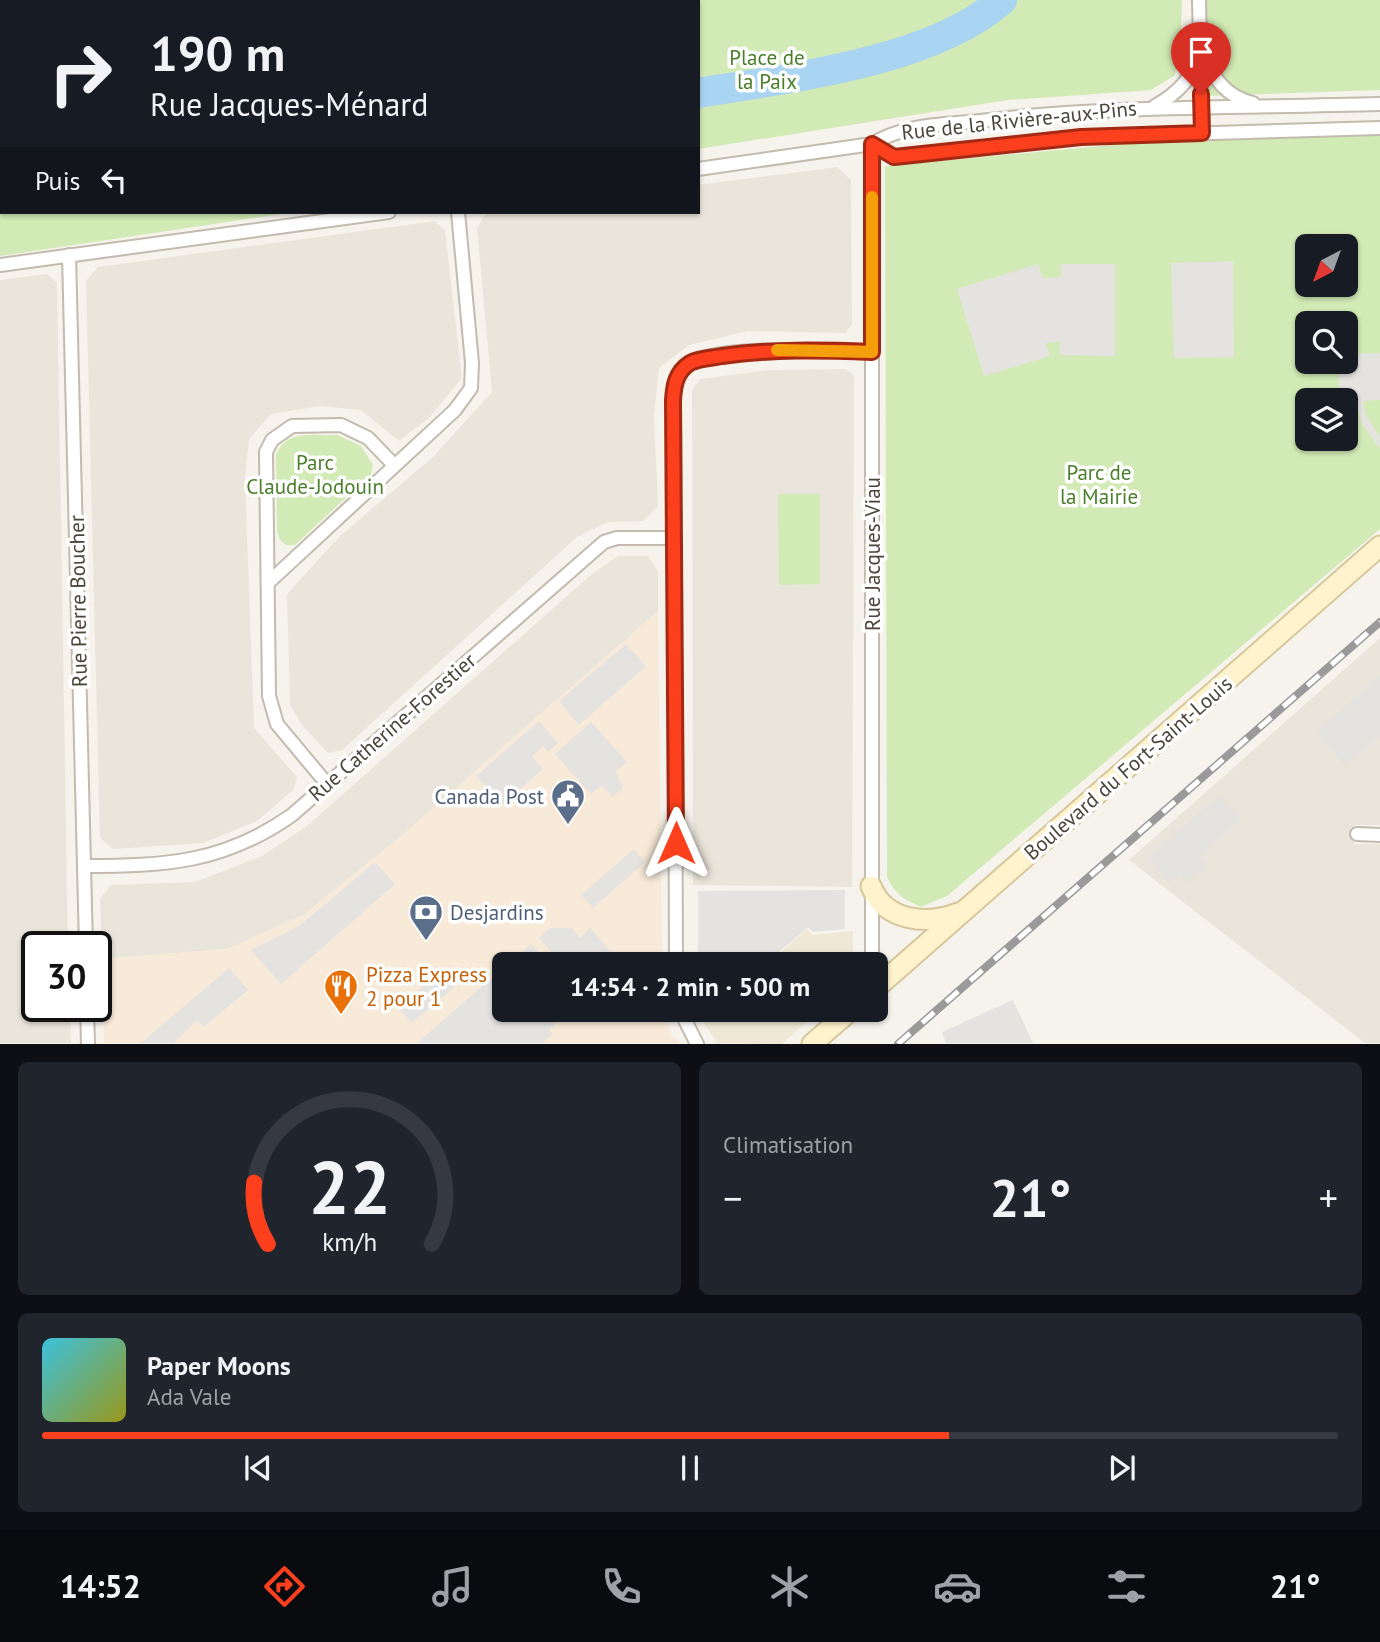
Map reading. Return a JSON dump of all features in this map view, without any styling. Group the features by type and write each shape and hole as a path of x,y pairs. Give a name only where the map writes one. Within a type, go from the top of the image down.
{"street":[{"path":"1199,0 1202,133"},
{"path":"1200,43 1216,80 1226,90 1245,102 1267,107"},
{"path":"1151,108 1171,96 1189,77 1200,43"},
{"name":"Rue de la Rivière-aux-Pins","path":"700,169 872,144 894,131 1048,114 1151,108 1380,104"},
{"name":"Rue de la Rivière-aux-Pins","path":"872,144 894,157 1081,137 1380,128"},
{"name":"Rue Jacques-Viau","path":"872,144 871,886 875,952"},
{"path":"0,265 374,214"},
{"path":"269,582 455,410 471,388 472,363 458,214"},
{"name":"Rue Pierre Boucher","path":"69,255 86,931"},
{"path":"676,952 674,386 679,373 691,363 704,359 769,349 872,352"},
{"path":"327,784 285,735 273,710 269,687 266,452 272,440 292,426 341,425 354,428 368,438 394,466"},
{"name":"Rue Catherine-Forestier","path":"84,866 165,865 211,857 275,827 604,542 617,538 675,538"},
{"name":"Boulevard du Fort-Saint-Louis","path":"888,967 965,910 1380,546"},
{"path":"1357,834 1380,835"},
{"path":"871,886 881,904 919,920 937,921 965,910"},
{"path":"87,1022 88,1044"},
{"path":"686,1022 696,1044"},
{"path":"812,1044 837,1022"}],"shaded area":[{"path":"837,167 851,180 852,324 845,333 748,331 689,345 659,368 654,416 658,506 643,521 608,522 577,537 342,750 328,753 302,725 290,705 287,594 340,536 433,457 492,392 477,228 485,214 700,214 700,185"},
{"path":"435,221 445,231 462,378 428,419 399,441 361,410 320,406 271,414 249,439 245,478 254,728 297,777 293,790 257,821 203,843 113,849 100,838 86,281 98,267"},
{"path":"1233,261 1234,357 1174,358 1171,263"},
{"path":"1038,264 1043,278 1061,277 1061,264 1115,264 1115,356 1060,355 1059,341 1046,343 1050,356 984,376 957,289"},
{"path":"47,274 57,283 68,931 21,931 21,1022 70,1022 71,1043 0,1043 0,280"},
{"path":"1380,353 1380,400 1363,401 1365,414 1380,437 1380,449 1361,422 1358,388 1339,388 1339,374 1358,374 1358,354"},
{"path":"846,369 854,375 852,887 693,885 692,390 700,379 769,370"},
{"path":"618,556 648,556 658,571 658,611 406,832 305,914 227,949 112,958 112,931 101,931 100,899 111,885 195,882 262,856 307,826 592,574"},
{"path":"658,611 662,952 492,952 492,1022 667,1022 671,1034 679,1043 104,1043 104,1022 112,1022 112,958 227,949 305,914 406,832"},
{"path":"1380,638 1380,825 1354,825 1354,844 1380,844 1380,1043 1365,1043 1129,860"},
{"path":"626,644 646,666 579,725 559,701"},
{"path":"1380,676 1380,736 1345,766 1316,732"},
{"path":"539,721 558,743 548,752 543,746 532,756 543,769 502,805 476,776"},
{"path":"591,722 627,762 616,771 623,788 612,797 602,785 591,794 555,754"},
{"path":"1220,795 1241,819 1199,856 1206,866 1188,883 1180,874 1169,883 1147,858"},
{"path":"634,849 645,862 593,908 581,895"},
{"path":"375,862 395,884 281,984 251,950 299,926"},
{"path":"845,890 845,929 813,932 808,927 779,952 698,952 698,891"},
{"path":"549,928 572,928 580,938 590,928 611,952 551,952 539,938"},
{"path":"807,929 813,935 853,931 853,952 781,952"},
{"path":"531,944 538,952 522,952"},
{"path":"445,967 459,983 412,1023 398,1008"},
{"path":"229,968 248,990 204,1027 197,1020 174,1043 141,1043"},
{"path":"492,977 492,1022 557,1022 549,1029 553,1034 542,1043 417,1043"},
{"path":"1013,1000 1033,1043 946,1043 942,1032"},
{"path":"704,1022 807,1022 782,1044 717,1043"}],"green space":[{"name":"Place de la Paix","path":"700,0 1182,0 1180,56 1174,76 1151,90 1008,100 700,149"},
{"path":"1203,0 1380,0 1380,90 1206,96"},
{"name":"Parc de la Mairie","path":"1360,128 1380,129 1380,529 947,896 921,907 900,895 887,876 885,166 1113,145"},
{"name":"Place de la Paix","path":"0,214 281,214 0,256"},
{"name":"Parc Claude-Jodouin","path":"337,435 361,446 373,465 371,474 295,545 286,545 280,540 277,531 276,455 287,441 294,438"},
{"path":"778,494 820,494 820,584 779,585"}],"waterway":[{"path":"700,93 816,73 899,53 938,39 973,21 1002,0"}],"railway":[{"path":"898,1044 1380,622"}],"slow traffic":[{"path":"777,350 872,352 872,197"}],"place":[{"name":"Canada Post","path":"568,826"},
{"name":"Desjardins","path":"426,942"},
{"name":"Pizza Express 2 pour 1","path":"341,1016"}],"route":[{"path":"676,843 673,400 679,373 691,363 704,359 769,349 872,352 872,144 894,157 1081,137 1202,133 1201,94"}]}
